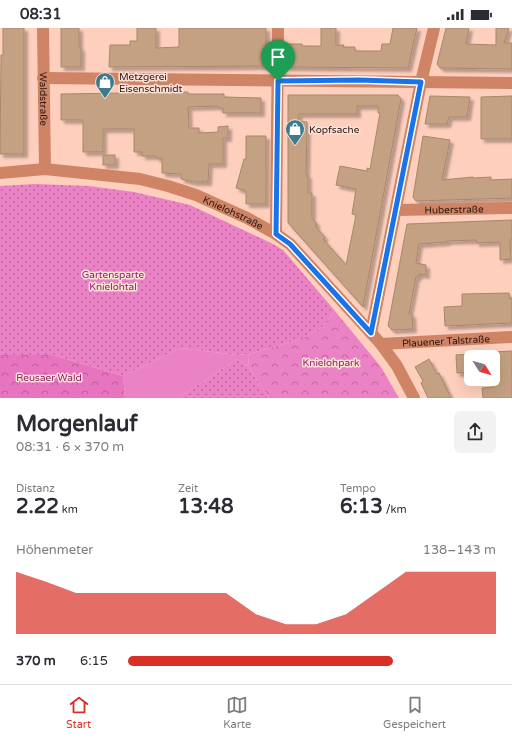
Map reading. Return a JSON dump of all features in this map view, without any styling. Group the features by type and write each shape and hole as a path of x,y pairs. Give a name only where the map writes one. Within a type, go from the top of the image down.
{"street":[{"name":"Waldstraße","path":"43,28 45,169"},
{"path":"276,234 278,28"},
{"path":"371,333 421,82 434,28"},
{"path":"43,78 278,81 359,80 512,83"},
{"name":"Knielohstraße","path":"0,173 45,169 140,179 196,195 247,218 276,234 290,244 381,344 397,366 414,398"},
{"name":"Huberstraße","path":"396,210 512,208"},
{"name":"Plauener Talstraße","path":"381,344 512,337"}],"green space":[{"name":"Gartensparte Knielohtal","path":"35,184 89,186 134,192 190,205 283,250 335,311 322,327 301,339 249,354 237,355 181,348 123,376 53,355 0,355 0,186"},
{"name":"Knielohpark","path":"335,311 381,367 399,398 269,398 248,366 249,354 301,339 322,327"},
{"path":"181,348 237,355 249,354 248,366 237,359 178,398 125,398 123,376"},
{"name":"Reusaer Wald","path":"0,355 53,355 123,376 125,398 0,398"},
{"path":"237,359 248,366 269,398 178,398"}],"building":[{"path":"3,28 24,28 24,154 0,154 1,55 3,55"},
{"path":"61,28 79,28 81,67 61,67"},
{"path":"137,28 156,28 156,48 179,47 179,28 266,28 266,66 109,67 110,45 130,45 130,41 137,41"},
{"path":"321,28 336,28 336,45 344,45 343,47 355,47 355,51 381,51 382,44 390,44 393,28 417,28 408,68 287,67 287,44 321,46"},
{"path":"446,28 469,28 466,44 496,45 496,28 509,28 504,43 512,43 512,69 440,68 437,64"},
{"path":"188,92 188,94 224,94 224,97 261,98 261,113 223,113 223,108 218,108 218,106 188,107 189,128 199,128 199,133 218,132 218,127 228,126 228,138 223,138 223,164 209,164 208,182 194,182 181,179 181,174 162,173 162,158 156,158 156,156 142,156 142,152 134,152 134,129 103,129 103,152 83,152 83,120 61,120 61,94"},
{"path":"288,95 398,95 401,99 363,307 288,223","holes":["357,106 378,106 378,113 380,113 370,169 367,168 367,171 340,166 336,185 356,189 352,214 356,215 346,265 323,239 325,237 315,226 317,224 312,218 312,193 308,193 308,175 306,175 307,122 298,121 299,114 357,114"]},
{"path":"430,96 470,97 467,117 449,117 447,124 425,124"},
{"path":"512,96 512,139 481,139 481,97"},
{"path":"246,136 266,136 266,204 246,204 246,191 236,188 244,159 246,159"},
{"path":"423,136 450,140 442,180 473,177 491,177 491,180 512,179 512,198 416,201 413,197"},
{"path":"103,155 115,155 115,165 103,165"},
{"path":"512,220 512,239 510,239 511,259 500,260 500,242 476,243 476,240 419,244 416,263 426,265 426,275 419,274 418,277 416,277 409,314 412,314 413,329 392,330 388,326 407,224"},
{"path":"509,293 510,299 512,298 512,323 445,326 444,307 462,306 462,294"},
{"path":"512,351 512,398 483,398 482,388 500,386 500,352"},
{"path":"464,354 464,372 457,373 456,355"},
{"path":"429,359 437,374 439,373 451,398 428,398 421,383 423,381 415,367"}],"place":[{"name":"Metzgerei Eisenschmidt","path":"105,99"},
{"name":"Kopfsache","path":"295,146"}],"route":[{"path":"359,80 421,82 371,333 290,244 276,234 278,81 359,80"}]}
